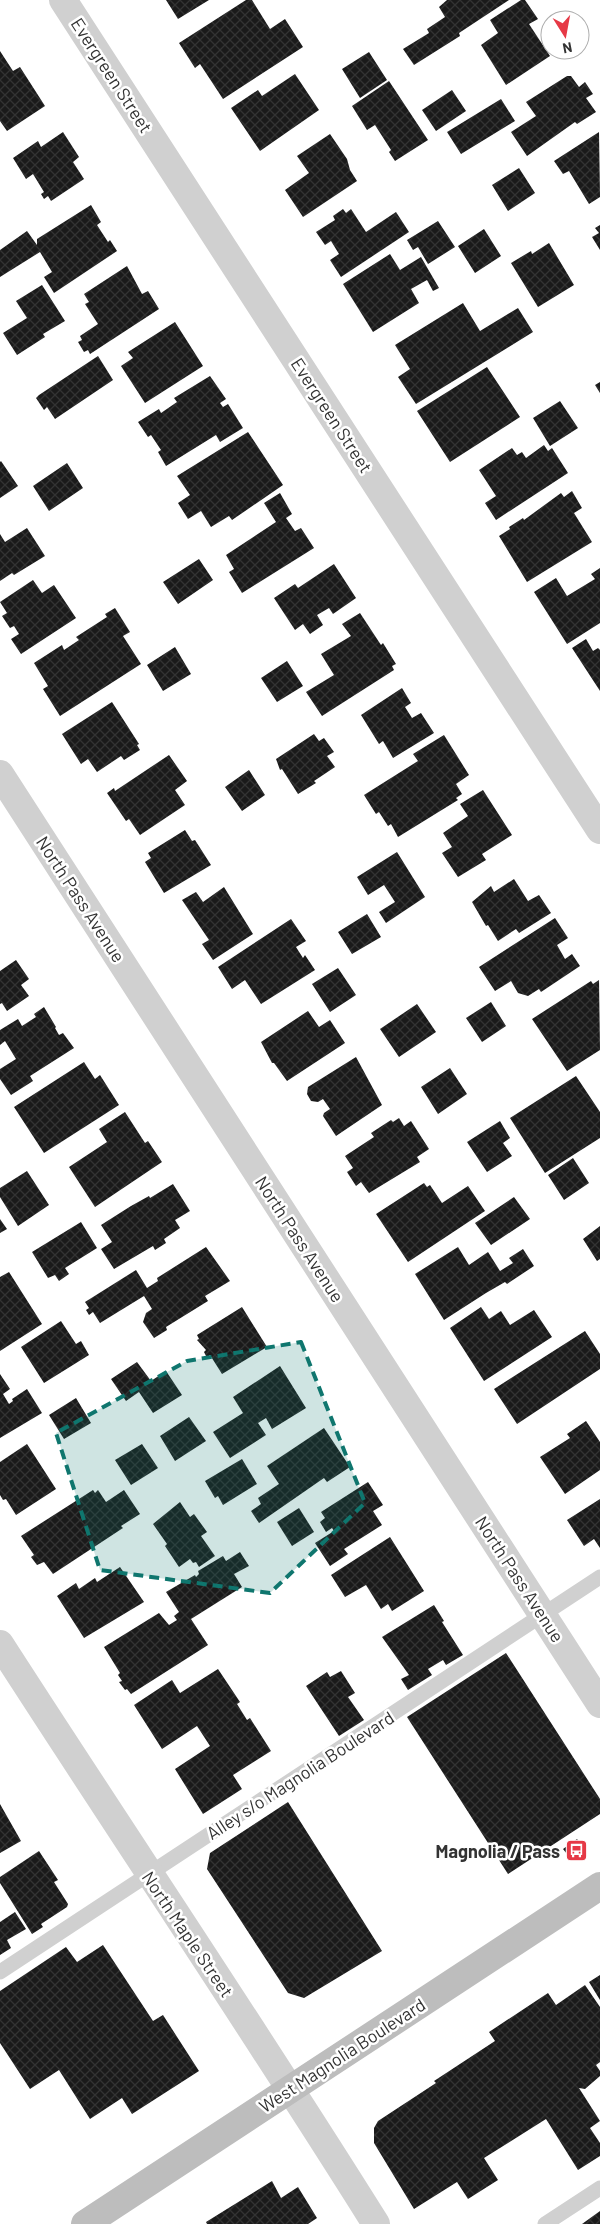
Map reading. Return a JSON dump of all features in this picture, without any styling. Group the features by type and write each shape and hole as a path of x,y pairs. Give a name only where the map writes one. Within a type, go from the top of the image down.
{"main road":[{"name":"West Magnolia Boulevard","path":"85,2224 600,1886"}],"street":[{"name":"Evergreen Street","path":"63,0 600,830"},
{"name":"North Pass Avenue","path":"0,774 600,1704"},
{"name":"North Maple Street","path":"0,1644 149,1875 291,2088 376,2224"}],"lane":[{"name":"Alley s/o Magnolia Boulevard","path":"0,1972 600,1576"},
{"path":"545,2224 600,2188"}],"highlighted area":[{"path":"301,1342 365,1503 270,1593 100,1570 56,1433 187,1361"}],"building":[{"path":"166,0 209,0 178,19"},
{"path":"246,0 252,0 270,29 285,19 303,47 223,99 200,64 195,68 179,43"},
{"path":"447,0 509,0 459,33 460,36 414,65 403,49 429,33 427,29 445,17 439,7"},
{"path":"521,0 525,0 538,19 529,24 540,41 540,60 544,60 506,85 481,45 498,33 490,20"},
{"path":"0,51 13,71 20,67 45,106 7,131 0,121"},
{"path":"369,52 387,80 360,98 342,69"},
{"path":"295,74 319,110 260,151 231,108 258,90 262,96"},
{"path":"567,76 571,76 579,87 585,82 593,94 586,98 596,112 577,124 575,122 527,156 511,132 536,116 526,102"},
{"path":"389,81 428,140 395,161 389,152 391,150 375,125 367,130 352,106"},
{"path":"452,90 466,111 436,131 422,110"},
{"path":"501,99 515,121 461,154 447,132"},
{"path":"63,132 79,157 73,162 84,179 51,201 48,196 44,199 41,194 44,192 33,174 26,179 13,158 38,141 41,147"},
{"path":"599,132 600,197 589,204 569,171 563,174 554,161"},
{"path":"330,134 347,159 350,170 357,181 303,217 285,190 309,173 297,156"},
{"path":"519,168 535,193 508,211 492,185"},
{"path":"91,205 101,222 97,225 108,242 110,240 117,251 54,293 44,277 52,272 40,252 0,277 0,250 27,231 37,245 37,239"},
{"path":"343,209 346,213 351,209 366,232 396,212 409,232 341,277 330,260 339,254 331,241 325,245 316,232 335,220 333,216"},
{"path":"438,221 455,247 428,264 418,247 413,250 407,240"},
{"path":"600,225 600,250 592,237 599,233 595,228"},
{"path":"484,229 501,256 475,273 458,246"},
{"path":"549,243 574,285 538,307 511,263 531,251 532,254"},
{"path":"390,254 400,270 421,257 439,288 433,291 427,280 411,289 419,303 373,332 343,284"},
{"path":"127,266 142,294 148,291 159,309 90,354 88,350 84,352 78,342 82,340 80,336 98,324 85,304 89,302 84,294"},
{"path":"42,285 65,321 43,334 45,337 17,355 3,333 27,318 16,301"},
{"path":"463,303 480,331 518,308 533,332 416,404 398,377 410,369 395,345"},
{"path":"175,322 203,366 145,403 121,366 133,358 128,352"},
{"path":"98,356 113,380 55,419 47,407 44,410 36,398 39,395"},
{"path":"487,367 520,417 450,462 417,411"},
{"path":"210,376 226,399 220,403 223,407 228,404 243,428 220,442 216,435 166,466 158,452 161,450 151,435 148,437 138,422 159,409 161,413 177,402 174,398"},
{"path":"600,382 600,393 595,385"},
{"path":"560,401 578,428 550,446 533,418"},
{"path":"248,432 283,485 232,520 229,516 211,527 201,511 188,519 178,503 190,495 177,476"},
{"path":"544,445 548,451 552,448 568,473 496,520 485,503 496,496 479,470 512,448 517,455 522,452 526,458"},
{"path":"0,462 18,486 0,498"},
{"path":"67,463 83,488 49,511 33,486"},
{"path":"572,491 582,508 574,513 592,542 527,582 499,536 510,529 509,527 523,518 524,520 561,493 564,497"},
{"path":"280,493 292,514 286,518 295,531 301,528 314,548 242,593 229,572 234,569 226,555 276,522 264,503"},
{"path":"27,528 45,556 14,575 12,573 0,581 0,534 5,542"},
{"path":"199,559 213,580 178,604 163,582"},
{"path":"334,564 356,598 333,614 329,608 317,615 323,625 310,634 303,624 295,630 274,598 295,584 298,588"},
{"path":"600,568 600,623 567,644 534,592 556,578 567,596 595,579 591,574"},
{"path":"33,580 42,593 54,585 76,618 21,654 11,639 19,634 14,626 10,628 2,616 7,613 0,602"},
{"path":"115,608 130,632 123,636 141,664 60,716 43,689 48,686 34,663 62,645 64,650 79,640 76,637 107,617 105,614"},
{"path":"360,613 396,664 392,666 394,670 322,716 306,692 334,675 321,654 351,636 342,624"},
{"path":"586,639 593,651 598,648 600,650 600,691 572,648"},
{"path":"175,647 191,674 163,691 147,665"},
{"path":"287,661 303,686 277,702 261,678"},
{"path":"402,688 411,703 405,707 412,718 421,713 434,733 393,758 383,741 379,744 361,715"},
{"path":"112,702 139,744 137,745 140,750 124,760 121,756 97,772 88,759 81,764 62,734"},
{"path":"314,734 319,741 324,738 334,752 327,756 335,767 314,781 316,783 298,794 282,769 280,770 276,759"},
{"path":"444,735 469,775 456,784 462,794 456,798 458,800 398,837 391,824 388,826 379,812 376,814 364,795 418,761 413,754"},
{"path":"169,755 187,781 175,790 185,805 140,835 129,819 126,821 107,793 114,788 115,791"},
{"path":"249,770 265,795 242,811 225,787"},
{"path":"483,790 512,835 482,854 486,860 458,877 442,853 452,847 443,833 468,816 460,804"},
{"path":"185,830 192,841 195,840 211,865 164,893 145,862 151,858 148,853"},
{"path":"397,852 425,897 386,923 379,912 395,902 384,885 368,895 357,877"},
{"path":"514,879 528,901 539,895 551,913 519,933 516,929 498,941 488,925 486,926 472,902 491,886 494,892"},
{"path":"224,887 253,934 213,960 202,944 209,940 182,900 196,892 203,902"},
{"path":"367,914 381,937 352,954 338,932"},
{"path":"555,918 568,938 557,945 565,959 572,954 580,966 541,992 539,989 528,996 518,993 511,981 495,991 479,967"},
{"path":"291,919 306,941 296,947 303,958 305,955 315,970 261,1004 245,980 232,989 218,967"},
{"path":"16,960 29,979 21,985 29,996 7,1011 2,1003 0,1004 0,971"},
{"path":"338,968 356,995 330,1012 312,984"},
{"path":"599,980 600,1050 567,1071 532,1019 591,981 593,984"},
{"path":"491,1002 506,1026 482,1042 466,1018"},
{"path":"417,1004 436,1032 399,1057 380,1029"},
{"path":"44,1007 59,1035 63,1033 74,1048 30,1076 33,1081 11,1095 0,1079 0,1069 16,1059 5,1041 0,1045 0,1030 18,1019 22,1026 36,1017 34,1014"},
{"path":"308,1011 319,1027 330,1020 345,1043 287,1081 274,1063 272,1063 261,1042"},
{"path":"356,1057 382,1105 336,1136 323,1116 330,1109 323,1099 318,1102 311,1101 307,1094 308,1087"},
{"path":"84,1062 95,1079 100,1075 119,1105 44,1153 14,1107"},
{"path":"450,1068 467,1094 438,1114 421,1087"},
{"path":"576,1076 600,1112 600,1138 545,1173 510,1118"},
{"path":"125,1112 145,1143 148,1141 162,1162 95,1207 69,1167 107,1142 99,1129"},
{"path":"399,1118 404,1126 411,1121 429,1149 417,1157 420,1162 369,1193 361,1182 356,1186 347,1172 353,1168 345,1156 374,1137 371,1133 391,1120 393,1122"},
{"path":"500,1121 510,1138 503,1143 512,1156 487,1172 467,1142"},
{"path":"573,1158 589,1183 564,1200 548,1175"},
{"path":"27,1171 49,1205 18,1226 0,1197 0,1188"},
{"path":"424,1183 427,1187 430,1185 442,1203 468,1186 485,1211 408,1262 376,1214"},
{"path":"173,1184 190,1211 175,1220 180,1228 164,1239 166,1243 155,1250 153,1246 114,1269 101,1249 112,1242 101,1225 131,1206 149,1196 150,1198"},
{"path":"514,1197 530,1219 491,1245 475,1223"},
{"path":"0,1219 7,1229 0,1233"},
{"path":"81,1222 97,1248 65,1268 69,1274 59,1281 55,1275 48,1278 32,1252"},
{"path":"600,1226 600,1259 597,1261 583,1239"},
{"path":"206,1247 230,1281 205,1296 208,1301 166,1327 167,1330 154,1338 143,1322 146,1313 152,1309 144,1296 100,1323 93,1312 89,1315 86,1310 89,1308 85,1302 136,1270 147,1288 158,1281 157,1278"},
{"path":"458,1247 469,1265 488,1252 500,1271 513,1263 509,1258 523,1249 534,1266 507,1284 505,1282 486,1293 444,1320 415,1274"},
{"path":"9,1272 42,1324 0,1351 0,1277"},
{"path":"242,1307 267,1347 222,1374 210,1355 207,1358 204,1352 206,1350 197,1340 199,1339 197,1335"},
{"path":"481,1307 489,1319 501,1311 510,1325 534,1310 552,1337 484,1381 450,1328"},
{"path":"61,1321 76,1344 81,1341 89,1355 44,1383 21,1347"},
{"path":"585,1331 600,1354 600,1369 517,1424 494,1389"},
{"path":"137,1362 151,1381 166,1371 182,1395 153,1413 139,1392 126,1401 111,1379"},
{"path":"280,1366 306,1408 272,1429 266,1418 258,1423 266,1435 230,1458 213,1432 243,1413 233,1397"},
{"path":"0,1374 10,1389 3,1394 9,1404 13,1401 12,1399 27,1389 42,1413 0,1438"},
{"path":"76,1398 91,1423 64,1439 49,1415"},
{"path":"189,1417 206,1441 175,1461 160,1436"},
{"path":"586,1421 600,1442 600,1470 565,1494 540,1457 570,1438 567,1434"},
{"path":"324,1428 350,1467 327,1482 324,1478 259,1523 251,1511 261,1504 258,1498 279,1484 267,1466"},
{"path":"27,1444 56,1489 16,1515 6,1499 3,1500 0,1495 0,1462"},
{"path":"142,1444 158,1468 131,1485 115,1460"},
{"path":"242,1459 257,1484 223,1505 218,1496 215,1498 205,1481"},
{"path":"368,1482 383,1505 373,1511 382,1525 344,1549 348,1554 330,1566 315,1543 334,1531 332,1528 326,1532 320,1522 325,1518 321,1512"},
{"path":"93,1490 95,1493 98,1490 106,1502 124,1490 140,1514 121,1526 123,1528 53,1574 44,1562 37,1565 31,1557 34,1555 21,1536"},
{"path":"600,1499 600,1548 594,1539 584,1546 567,1520"},
{"path":"180,1502 190,1517 194,1514 207,1532 201,1536 215,1556 199,1567 196,1562 193,1563 190,1559 179,1567 165,1546 167,1544 153,1524"},
{"path":"299,1508 314,1532 292,1546 277,1522"},
{"path":"390,1537 424,1591 392,1611 388,1604 381,1609 366,1585 345,1597 331,1575"},
{"path":"240,1552 249,1566 234,1574 242,1587 191,1619 208,1645 131,1694 127,1689 125,1690 119,1682 122,1681 118,1675 120,1673 104,1647 159,1613 169,1625 177,1620 174,1616 179,1612 166,1592 195,1575 196,1577 199,1574 198,1571 223,1556 226,1561"},
{"path":"120,1567 144,1602 84,1638 57,1596 76,1583 79,1589 95,1578 97,1582"},
{"path":"434,1605 444,1621 442,1622 463,1655 446,1665 443,1660 428,1669 432,1675 408,1690 401,1679 409,1675 382,1637"},
{"path":"506,1653 600,1799 600,1814 508,1874 407,1717"},
{"path":"218,1669 240,1702 237,1704 247,1720 250,1718 271,1751 233,1775 242,1789 203,1814 175,1769 210,1746 197,1726 162,1749 134,1705 172,1680 180,1693"},
{"path":"341,1671 355,1693 348,1697 364,1720 339,1736 306,1686 327,1672 330,1677"},
{"path":"288,1802 382,1951 304,1998 288,1993 207,1869 210,1853"},
{"path":"0,1804 21,1841 0,1853"},
{"path":"577,1839 581,1844 567,1854 563,1849"},
{"path":"39,1851 58,1880 54,1882 68,1904 67,1907 41,1924 43,1927 32,1934 0,1883 0,1877"},
{"path":"15,1912 26,1929 7,1940 11,1948 0,1955 0,1922"},
{"path":"103,1945 153,2021 163,2015 199,2071 132,2114 122,2098 90,2119 59,2070 30,2089 0,2043 0,1991 66,1947 77,1962"},
{"path":"600,1975 600,2000 589,1982"},
{"path":"585,1985 600,2007 600,2062 596,2065 600,2071 600,2076 585,2089 579,2088 600,2121 590,2128 600,2143 600,2156 578,2170 546,2119 484,2158 498,2180 468,2199 457,2182 414,2209 374,2143 374,2128 378,2121 495,2041 489,2032 548,1993 556,2005"},
{"path":"272,2181 281,2198 298,2187 317,2218 308,2224 207,2224 206,2222"},
{"path":"600,2211 600,2224 582,2224"}],"place":[{"name":"Magnolia / Pass","path":"576,1851"}]}
